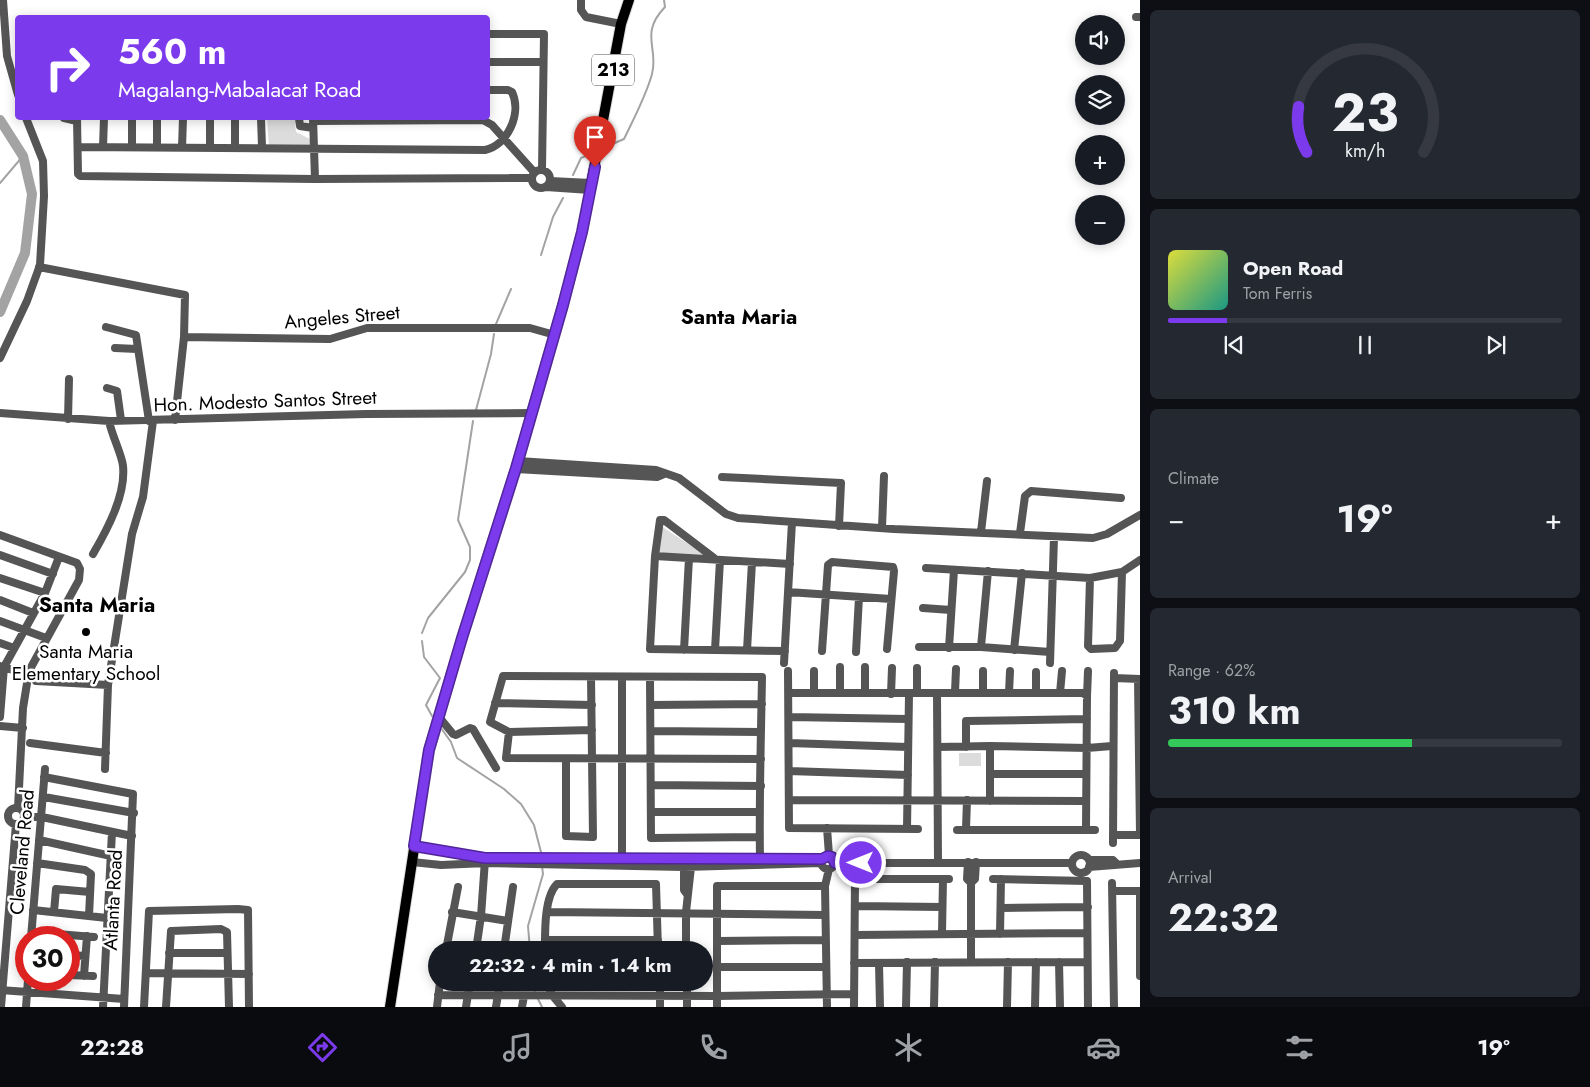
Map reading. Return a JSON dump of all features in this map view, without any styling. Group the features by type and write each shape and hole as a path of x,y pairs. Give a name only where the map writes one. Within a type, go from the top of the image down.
{"main road":[{"name":"213","path":"390,1007 429,750 555,335 582,232 587,186 621,24 629,0"}],"street":[{"path":"3,0 7,56 15,84"},
{"path":"581,0 581,10 586,17 621,24"},
{"path":"490,34 544,34 536,173 533,183 537,187 548,184 587,186"},
{"path":"490,62 543,62"},
{"path":"79,147 485,150 493,147 510,132 514,124 514,95 508,90 490,90"},
{"path":"0,358 27,301 39,267 44,196 43,161 27,120"},
{"path":"77,120 78,174 80,176 315,179 536,173 550,174 548,184"},
{"path":"104,120 104,147"},
{"path":"132,120 132,147"},
{"path":"157,120 157,147"},
{"path":"182,148 183,120"},
{"path":"210,120 210,147"},
{"path":"235,120 236,148"},
{"path":"261,120 262,147"},
{"path":"299,120 300,126 313,122 484,120 492,125 536,173"},
{"path":"313,122 315,179"},
{"path":"39,267 185,295 187,302 176,420"},
{"path":"105,769 108,685 132,534 143,497 151,421 136,335 106,327"},
{"name":"Angeles Street","path":"184,337 330,338 357,330 376,328 530,328 555,335"},
{"path":"115,348 137,349"},
{"path":"68,419 69,379"},
{"path":"107,388 117,391 121,420"},
{"name":"Hon. Modesto Santos Street","path":"0,413 68,419 151,421 366,414 531,413"},
{"path":"93,554 116,508 122,479 123,465 112,438 109,421"},
{"path":"517,465 656,470 679,478 732,517 839,526 1020,533 1054,537 1093,538 1107,534 1140,515"},
{"path":"882,528 884,476"},
{"path":"722,477 842,479 839,526"},
{"path":"981,532 987,481"},
{"path":"1020,533 1025,496 1031,491 1121,498"},
{"path":"717,559 662,519 658,522 654,556 650,649 785,651"},
{"path":"792,522 785,651 789,693 789,828 918,829"},
{"path":"0,535 77,563 80,570 79,580 46,638 29,675 23,708 18,808"},
{"path":"1050,663 1054,537"},
{"path":"0,555 53,574"},
{"path":"654,556 790,564"},
{"path":"0,717 2,666 45,593 60,557"},
{"path":"684,650 689,558"},
{"path":"715,650 717,559"},
{"path":"926,568 1090,578 1122,572 1140,560"},
{"path":"747,650 752,562"},
{"path":"822,651 829,562 890,565 894,571 888,649"},
{"path":"949,648 954,570"},
{"path":"981,647 988,571"},
{"path":"1090,578 1088,646 1090,649 1115,648 1120,641 1122,572"},
{"path":"1014,650 1022,573"},
{"path":"0,578 45,593"},
{"path":"788,592 891,599"},
{"path":"856,652 859,597"},
{"path":"0,600 34,613"},
{"path":"924,608 951,610"},
{"path":"0,621 46,638"},
{"path":"0,643 14,648"},
{"path":"919,647 981,647 1050,652"},
{"path":"2,666 29,675"},
{"path":"840,667 840,693"},
{"path":"865,668 865,693"},
{"path":"891,694 892,668"},
{"path":"908,829 908,719 917,668"},
{"path":"955,692 956,670"},
{"path":"814,671 814,693"},
{"path":"983,671 983,692"},
{"path":"1009,692 1010,671"},
{"path":"1060,693 1062,671"},
{"path":"1086,829 1088,671"},
{"path":"1036,672 1036,693"},
{"path":"592,730 509,732 490,722 503,676 762,677 760,858"},
{"path":"1114,676 1139,678 1140,835 1113,839 1112,746 1114,676"},
{"path":"566,759 566,836 594,837 591,677"},
{"path":"622,677 622,861"},
{"path":"650,678 651,838 760,837"},
{"path":"36,681 108,685"},
{"path":"789,693 1009,692 1083,693 1087,696"},
{"path":"938,693 938,862"},
{"path":"495,703 592,705"},
{"path":"651,705 762,704"},
{"path":"966,713 966,747"},
{"path":"439,717 453,734 456,735 470,728 473,730 496,768"},
{"path":"789,718 908,719"},
{"path":"966,721 1087,719"},
{"path":"0,726 23,728"},
{"path":"651,731 761,732"},
{"path":"509,732 506,758 761,759"},
{"path":"30,743 106,753"},
{"path":"789,743 908,747"},
{"path":"990,746 990,801"},
{"path":"938,747 1087,748 1112,746"},
{"path":"789,770 908,775"},
{"name":"Cleveland Road","path":"32,926 44,797 44,773 133,794"},
{"path":"990,774 1086,774"},
{"path":"651,785 761,786"},
{"name":"Atlanta Road","path":"124,1003 134,813 133,794"},
{"path":"44,797 134,813"},
{"path":"789,800 1086,801"},
{"path":"966,829 967,800"},
{"path":"8,814 14,808 18,808"},
{"path":"18,808 24,813 24,817"},
{"path":"0,811 8,814 9,818 16,824"},
{"path":"651,812 760,812"},
{"path":"1,1007 16,824 24,817 42,818 132,836"},
{"path":"827,828 823,867 938,862 1072,863"},
{"path":"957,830 1095,830"},
{"path":"103,1007 112,832"},
{"path":"39,840 111,856"},
{"path":"414,846 485,860"},
{"path":"428,864 430,849"},
{"path":"1089,863 1084,872 1078,873 1074,870 1072,863 1075,857 1080,855 1089,863 1113,860 1117,864 1140,863"},
{"path":"622,861 688,867 832,857 832,866 825,886 827,1007"},
{"path":"412,862 428,864 485,860 824,859"},
{"path":"477,941 485,860"},
{"path":"971,962 971,883 967,879 972,862"},
{"path":"37,863 88,871 91,874 89,916"},
{"path":"686,941 687,894 684,890 688,867"},
{"path":"854,1007 855,906 852,879 946,879 942,907 942,933"},
{"path":"993,879 1087,882 1088,1007"},
{"path":"1000,934 1001,879"},
{"path":"557,884 656,884 658,940 545,940 547,912 557,884"},
{"path":"716,1007 718,913 716,889 718,885 825,886"},
{"path":"447,941 458,887"},
{"path":"505,941 513,887"},
{"path":"1114,1007 1112,887 1140,890 1140,976"},
{"path":"54,912 56,889 90,892"},
{"path":"855,906 942,907"},
{"path":"1001,908 1088,907"},
{"path":"144,1007 150,910 238,909 248,910 249,1007"},
{"path":"33,910 107,918"},
{"path":"452,912 508,921"},
{"path":"547,912 825,915"},
{"path":"166,1007 172,930 222,929 227,932 229,1007"},
{"path":"855,935 1087,933"},
{"path":"80,936 91,936 85,956 84,976"},
{"path":"717,941 826,940"},
{"path":"169,953 227,952"},
{"path":"80,956 85,956"},
{"path":"906,1007 907,962"},
{"path":"934,1007 935,962"},
{"path":"1007,1007 1008,962"},
{"path":"1035,1007 1036,962"},
{"path":"1059,962 1060,1007"},
{"path":"854,963 1087,962"},
{"path":"879,963 880,1007"},
{"path":"717,967 826,968"},
{"path":"146,974 249,974"},
{"path":"80,975 93,976"},
{"path":"1,990 104,998 124,1003"},
{"path":"437,1007 439,991"},
{"path":"466,1007 469,991"},
{"path":"496,1007 499,991"},
{"path":"550,991 562,1007"},
{"path":"660,991 660,1007"},
{"path":"687,991 687,1007"},
{"path":"26,1007 27,992"},
{"path":"438,995 717,996 853,994"},
{"path":"522,1007 526,996"}],"shaded area":[{"path":"267,120 298,120 295,124 296,132 310,139 310,151 269,147"},
{"path":"661,526 707,556 657,553"},
{"path":"959,753 981,753 981,766 959,766"}],"waterway":[{"path":"608,146 624,139 640,107 654,65 651,33 657,17 665,7 664,0"},
{"path":"0,120 23,156 32,194 25,253 0,312"},
{"path":"573,175 581,158 593,153"},
{"path":"0,183 23,156"},
{"path":"541,255 553,217 563,198"},
{"path":"496,324 511,289"},
{"path":"476,410 491,354 494,334"},
{"path":"422,633 428,618 465,572 470,560 470,547 458,520 473,421"},
{"path":"422,641 424,657 440,678 426,705 432,716"},
{"path":"441,728 451,742 457,758 504,789 521,804 534,825 542,856"},
{"path":"529,941 528,926 543,874 542,866"},
{"path":"538,999 542,1007"}],"place":[{"name":"Santa Maria Elementary School","path":"86,632"}],"district":[{"name":"Santa Maria","path":"739,317"},
{"name":"Santa Maria","path":"97,605"}],"route":[{"path":"595,167 582,232 563,305 516,468 429,750 414,846 485,858 822,859 828,856 832,857 835,863 861,863"}]}
